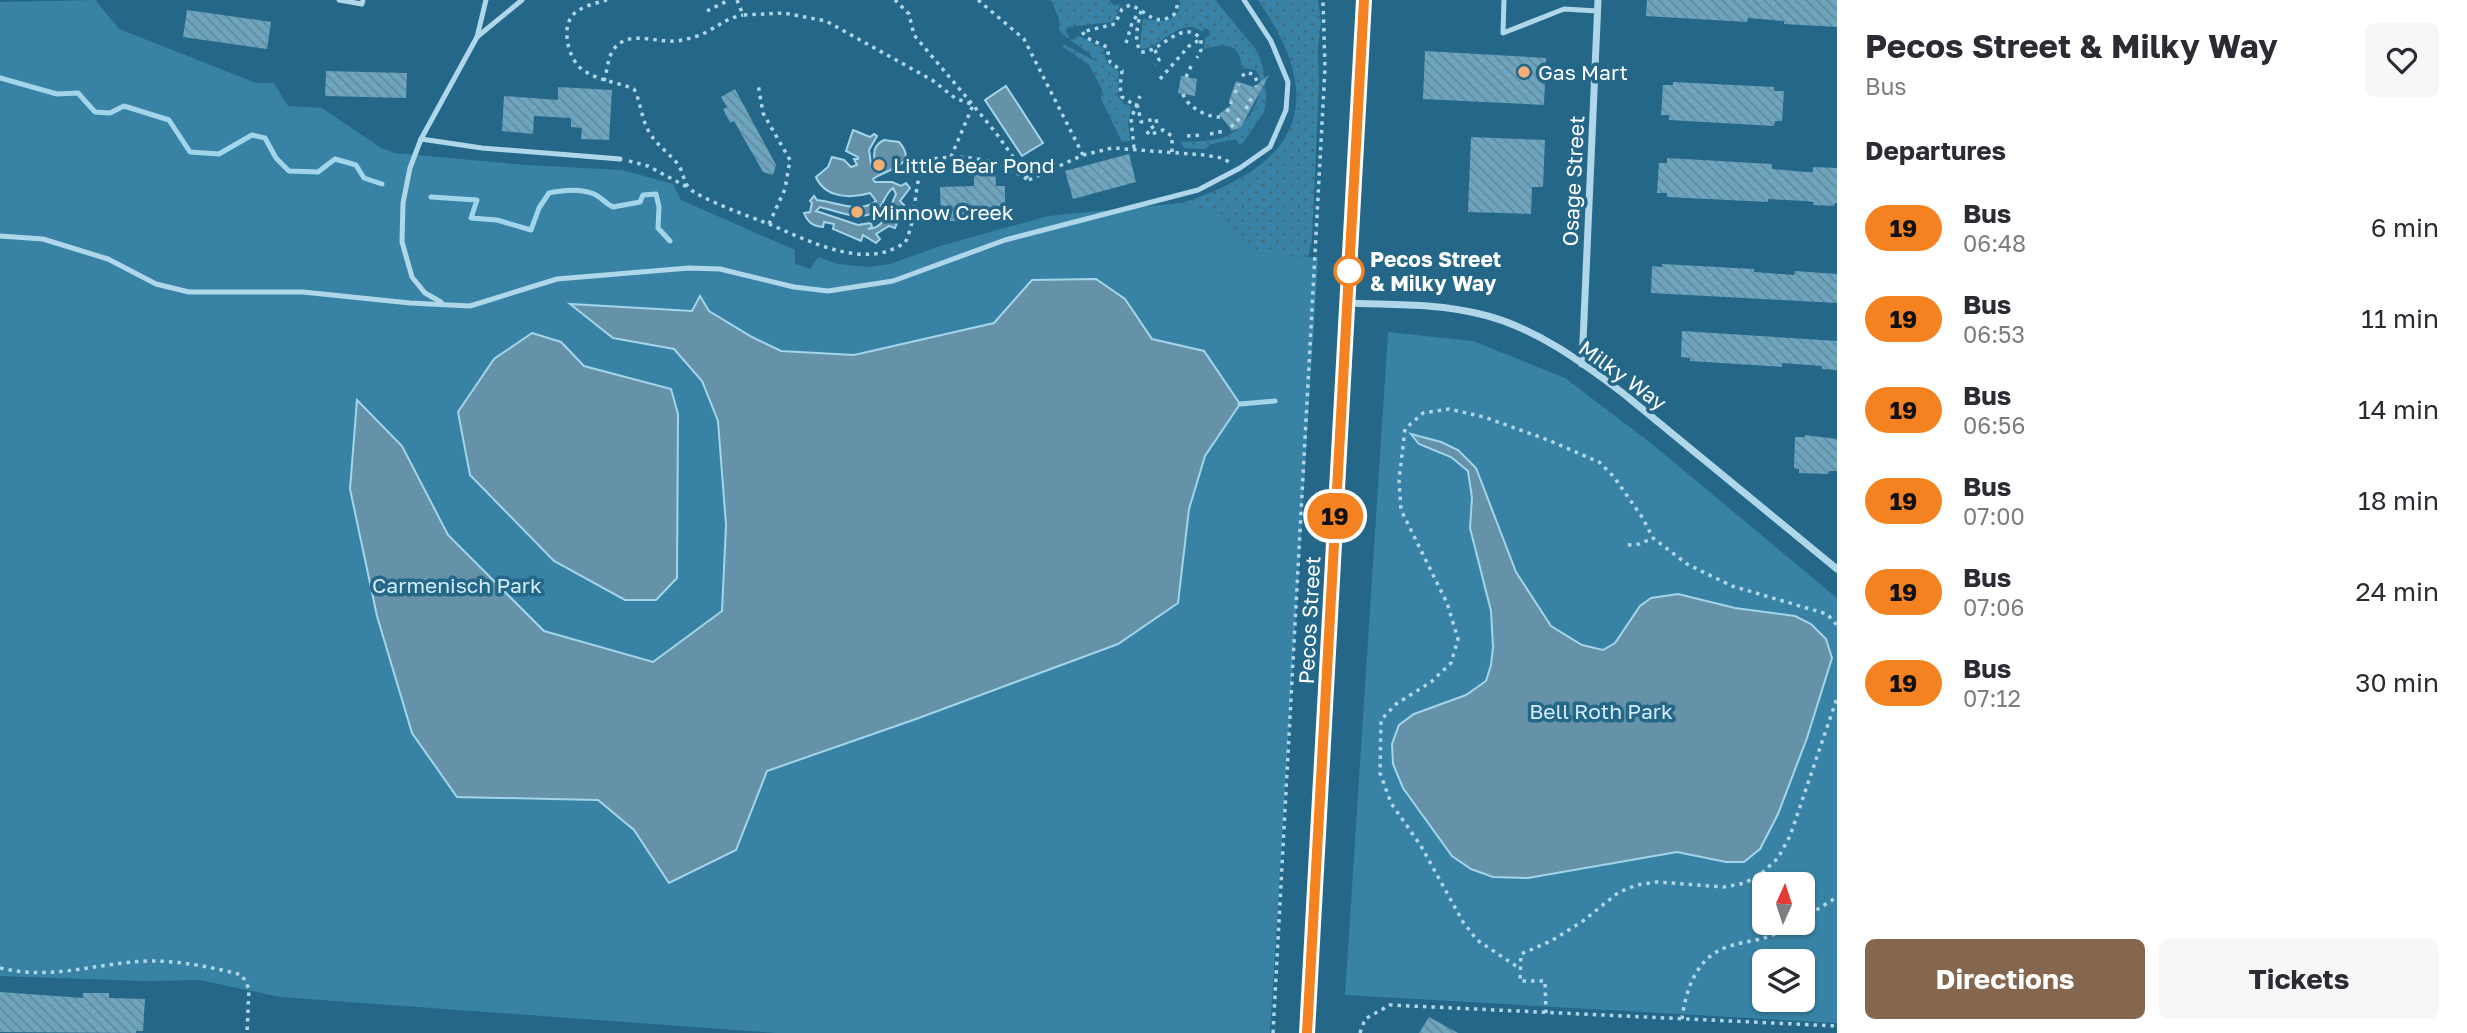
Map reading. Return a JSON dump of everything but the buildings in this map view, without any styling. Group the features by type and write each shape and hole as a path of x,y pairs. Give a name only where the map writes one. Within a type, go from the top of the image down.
{"main road":[{"path":"1352,0 1363,27"},
{"name":"Pecos Street","path":"1307,1033 1364,0"}],"street":[{"name":"Osage Street","path":"1582,365 1598,0"},
{"name":"Milky Way","path":"1347,303 1419,306 1481,314 1511,323 1582,365 1624,394 1837,569"}],"lane":[{"path":"339,0 362,4 363,0"},
{"path":"443,304 425,293 412,277 402,242 403,203 410,168 421,139 477,37 486,0"},
{"path":"477,37 522,0"},
{"path":"0,236 43,239 108,259 156,284 189,292 303,292 470,306 557,279 689,268 720,269 794,287 828,291 893,281 1006,240 1198,190 1240,168 1270,147 1286,110 1288,82 1270,41 1244,0"},
{"path":"1504,0 1503,33 1564,9 1598,11"},
{"path":"421,139 482,149 620,159"}],"path":[{"path":"607,0 586,7 572,16 566,33 569,49 580,69 604,81 620,83 634,89 641,102 642,115 648,130 661,149 679,164 689,188"},
{"path":"707,11 729,0"},
{"path":"737,0 743,15"},
{"path":"895,0 909,14 914,35 996,133 1029,180"},
{"path":"978,0 1024,39 1083,155"},
{"path":"1178,0 1176,13 1167,18 1151,19 1130,5 1125,6 1115,24 1082,32 1087,38 1107,47 1110,62 1122,71 1122,97 1135,105 1141,122 1156,119 1157,124 1148,129 1149,135 1163,130 1172,136 1179,136"},
{"path":"1273,1033 1325,68 1323,0"},
{"path":"1126,43 1132,23 1141,11"},
{"path":"1141,11 1136,38 1138,50 1145,53 1155,50 1182,32 1194,32 1201,39 1201,50 1197,58"},
{"path":"604,81 609,58 614,49 626,40 638,37 677,41 706,33 728,18 784,13 826,21 932,80 955,98 973,105"},
{"path":"1160,79 1189,46 1201,39"},
{"path":"1155,50 1159,61 1155,65"},
{"path":"1186,77 1192,64"},
{"path":"1242,76 1247,72 1254,75 1256,87"},
{"path":"758,84 763,113 790,160 785,189 769,224"},
{"path":"1235,93 1239,84"},
{"path":"1183,94 1190,104 1206,115 1221,117"},
{"path":"1246,109 1253,95"},
{"path":"1134,148 1131,119 1140,96"},
{"path":"1227,112 1232,101"},
{"path":"951,158 973,105"},
{"path":"1231,127 1242,117"},
{"path":"1210,134 1224,131"},
{"path":"1187,136 1202,135"},
{"path":"1172,136 1172,152"},
{"path":"1029,180 1083,155 1112,148 1222,158 1240,168"},
{"path":"620,159 648,166 732,210 833,250 858,253 884,253 905,243 912,229 918,174 925,161 937,157 1003,166 1029,180"},
{"path":"1516,966 1477,940 1463,922 1421,846 1391,803 1380,773 1381,720 1396,704 1431,682 1451,663 1458,639 1447,603 1401,510 1399,480 1405,429 1423,413 1449,410 1484,417 1559,444 1599,462 1614,477 1653,538 1688,564 1732,586 1827,614 1837,625"},
{"path":"1628,545 1653,538"},
{"path":"1546,1013 1545,981 1520,981 1521,954 1583,921 1619,892 1637,885 1657,882 1724,887 1745,883 1762,873 1778,858 1790,836 1837,698"},
{"path":"1815,911 1837,897"},
{"path":"1682,1019 1685,995 1693,975 1709,957 1726,947 1773,935"},
{"path":"0,968 58,974 152,961 208,966 242,975 249,989 247,1033"},
{"path":"1360,1033 1365,1019 1390,1005 1837,1026"}],"green space":[{"name":"Carmenisch Park","path":"95,0 119,29 256,83 274,83 288,106 322,108 381,148 395,153 525,165 622,170 673,184 681,200 795,250 795,264 810,269 818,257 838,264 868,267 890,264 940,246 1048,216 1182,203 1221,214 1253,252 1318,258 1270,1033 777,1033 280,997 200,980 0,976 0,2"},
{"path":"1051,0 1109,0 1115,6 1120,3 1112,22 1068,27 1066,30 1070,40 1059,30 1059,19"},
{"path":"1180,0 1215,0 1258,52 1264,73 1264,112 1239,145 1236,139 1211,144 1205,149 1184,148 1181,142 1222,138 1242,125 1258,97 1260,78 1256,70 1242,68 1238,53 1230,46 1204,49 1205,38 1210,35 1205,28 1202,32 1187,27 1149,47 1142,49 1140,46 1143,19 1171,19 1179,11"},
{"path":"1258,0 1318,0 1321,23 1318,48 1319,83 1312,240 1308,257 1253,252 1221,214 1182,203 1221,188 1253,170 1276,150 1291,127 1296,101 1293,71 1280,37"},
{"path":"1079,36 1103,48 1107,63 1119,72 1118,96 1123,103 1132,107 1128,121 1130,141 1122,142 1101,99 1102,89 1089,65 1062,46 1065,45 1095,61 1070,40"},
{"name":"Bell Roth Park","path":"1388,332 1473,341 1565,378 1652,444 1837,598 1837,1023 1345,995"}],"shaded area":[{"path":"1006,86 1043,143 1022,156 985,100"},
{"path":"853,130 870,137 874,134 877,136 869,150 871,164 875,163 876,147 884,140 899,142 906,156 899,166 873,179 875,182 892,182 901,186 906,183 910,188 900,201 904,205 895,228 889,226 876,234 880,239 876,243 863,235 861,241 833,229 834,224 824,222 823,227 814,225 804,213 810,212 810,201 814,196 817,200 855,207 870,205 876,201 870,193 839,195 820,184 816,177 828,167 832,157 844,160 851,167 857,165 854,159 858,157 846,151","holes":["893,188 896,194 886,217 874,228 868,229 872,227 871,223 858,225 816,211 820,207 851,215 867,215 880,207"]},
{"path":"1096,279 1125,299 1152,339 1204,351 1240,404 1205,456 1189,509 1178,603 1118,644 767,771 736,850 669,883 634,830 598,800 457,797 412,733 377,616 350,489 357,400 402,446 448,535 544,631 653,662 722,611 726,525 718,421 702,381 674,349 613,338 570,304 692,311 700,296 709,311 781,351 854,355 994,323 1032,280"},
{"path":"532,333 561,342 584,366 671,389 678,414 677,578 656,600 625,600 554,561 470,475 458,412 494,359"},
{"path":"1411,434 1458,450 1476,468 1516,572 1551,626 1582,645 1603,650 1615,643 1640,606 1651,598 1678,594 1735,608 1795,616 1811,624 1826,639 1832,658 1807,738 1778,814 1760,849 1744,862 1726,862 1677,852 1528,878 1493,877 1471,869 1452,856 1403,788 1393,764 1392,744 1399,725 1414,714 1466,695 1486,681 1493,647 1491,611 1470,528 1472,498 1468,471 1451,457 1419,444"}],"waterway":[{"path":"0,78 57,94 78,93 95,112 110,113 124,106 169,120 190,152 219,154 252,135 265,138 276,158 289,171 318,172 335,159 356,165 364,178 382,184"},
{"path":"431,197 477,200 471,218 497,220 531,230 539,208 549,193 572,190 589,192 613,207 640,202 643,195 656,194 659,207 658,228 670,241"},
{"path":"1240,404 1275,401"}],"bus line":[{"name":"19","path":"1307,1033 1364,0"}],"place":[{"name":"Gas Mart","path":"1524,72"},
{"name":"Little Bear Pond","path":"879,165"},
{"name":"Minnow Creek","path":"857,212"},
{"name":"Pecos Street & Milky Way","path":"1349,271"}]}
